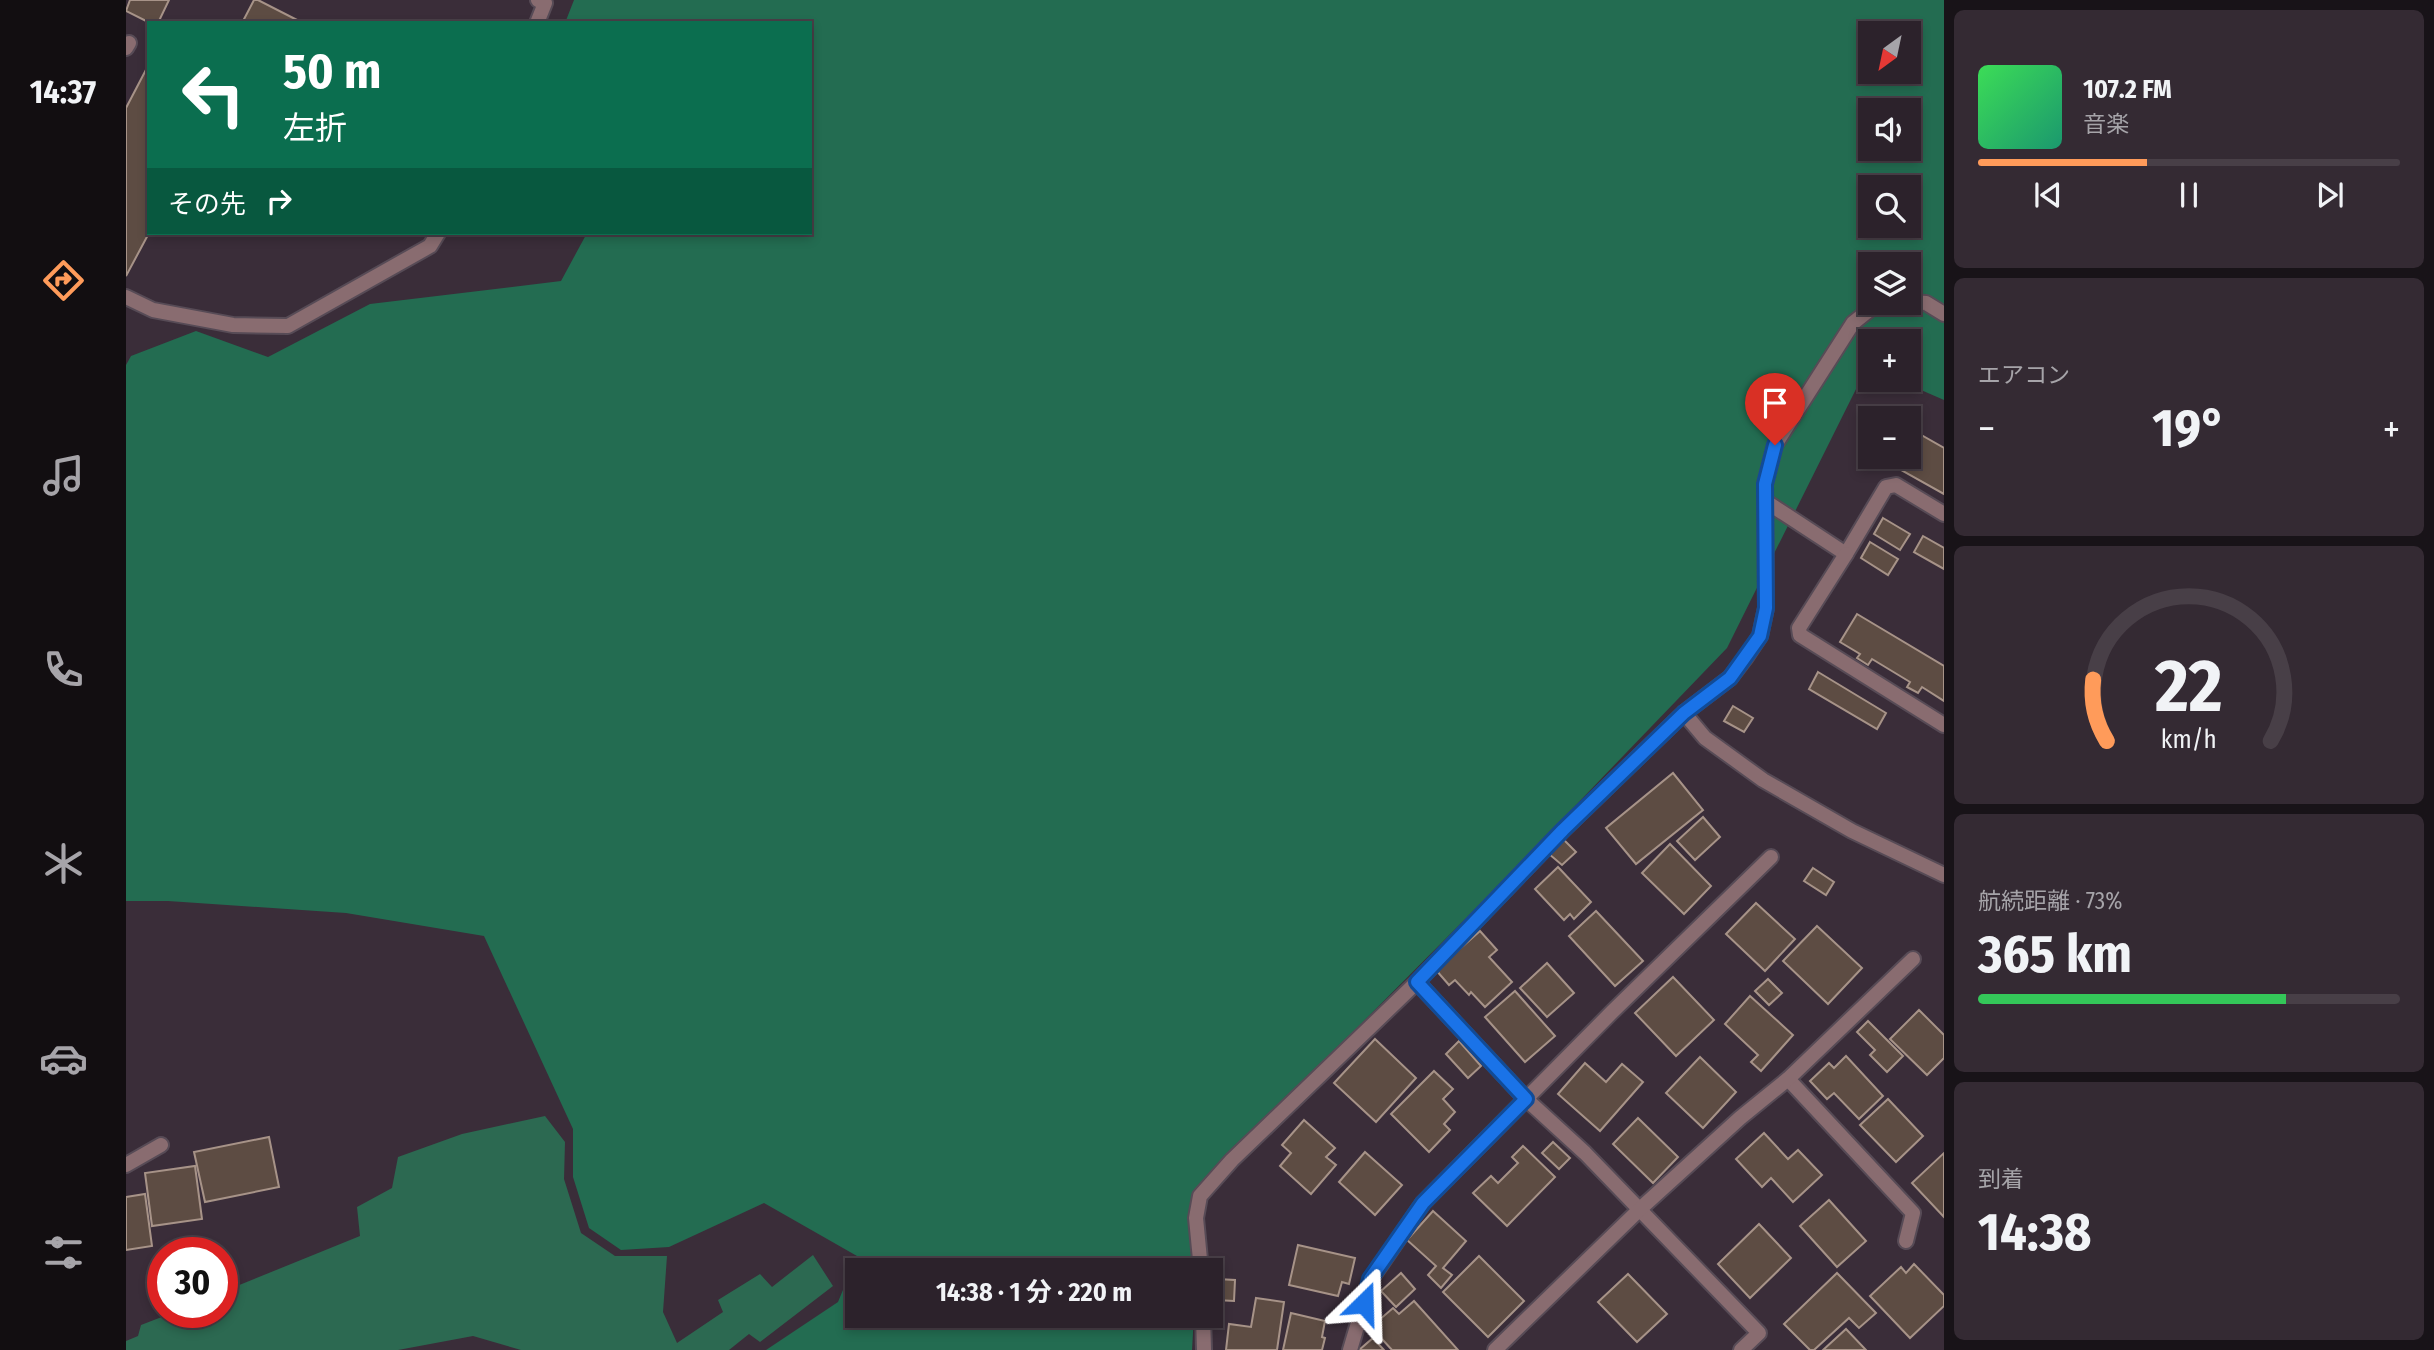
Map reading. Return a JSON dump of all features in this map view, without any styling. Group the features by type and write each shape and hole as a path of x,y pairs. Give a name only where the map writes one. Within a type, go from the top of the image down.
{"street":[{"path":"538,0 545,3 538,21"},
{"path":"126,298 153,310 233,325 288,326 430,246 437,235"},
{"path":"1921,303 1944,314"},
{"path":"1199,1258 1196,1218 1200,1196 1232,1160 1417,982 1563,830 1684,713 1730,678 1760,636 1766,608 1765,484 1775,445 1853,323 1863,315"},
{"path":"1944,514 1896,485 1886,487 1799,628 1800,635 1944,725"},
{"path":"1765,501 1846,554"},
{"path":"1684,713 1705,738 1763,780 1852,831 1944,875"},
{"path":"1350,1350 1370,1279 1423,1203 1771,858"},
{"path":"1495,1350 1640,1209 1740,1118 1788,1079 1913,959"},
{"path":"1417,982 1526,1099 1585,1153 1759,1334 1741,1350"},
{"path":"1788,1079 1913,1213 1906,1241"},
{"path":"126,1165 160,1145"},
{"path":"1203,1328 1203,1350"}],"green space":[{"path":"574,0 1944,0 1944,400 1921,390 1921,329 1858,329 1858,385 1727,648 1497,887 1204,1182 1198,1258 856,1258 857,1256 764,1203 669,1247 621,1250 589,1228 573,1177 573,1129 484,936 346,913 168,901 126,901 126,365 131,356 196,331 268,357 370,304 561,281 586,235 812,235 812,21 566,21"},
{"path":"545,1116 565,1142 564,1179 581,1233 615,1256 667,1256 663,1312 677,1343 723,1312 718,1300 760,1274 772,1287 813,1255 833,1286 760,1342 749,1334 729,1350 521,1350 473,1336 398,1350 126,1350 126,1341 138,1336 141,1325 147,1323 147,1328 238,1328 238,1286 360,1236 357,1207 392,1188 398,1157 462,1134"},
{"path":"845,1285 845,1328 1193,1328 1192,1350 766,1350 838,1302"}],"building":[{"path":"130,0 169,0 159,21 147,22 126,11"},
{"path":"254,0 258,0 299,21 243,21"},
{"path":"147,68 148,235 126,276 126,108"},
{"path":"1921,435 1944,448 1944,494 1899,469 1921,469"},
{"path":"1883,518 1910,534 1900,550 1874,534"},
{"path":"1923,536 1944,548 1944,569 1914,552"},
{"path":"1870,542 1898,559 1888,575 1861,558"},
{"path":"1857,614 1944,666 1944,701 1922,687 1918,693 1907,687 1910,682 1872,659 1868,665 1857,658 1860,654 1840,642"},
{"path":"1818,672 1886,713 1877,729 1809,689"},
{"path":"1733,706 1753,718 1744,732 1724,721"},
{"path":"1673,773 1703,810 1636,864 1606,828"},
{"path":"1703,817 1720,837 1695,860 1677,841"},
{"path":"1563,839 1576,852 1562,865 1549,854"},
{"path":"1670,844 1711,886 1684,914 1642,873"},
{"path":"1558,867 1591,902 1574,919 1570,914 1564,920 1535,889"},
{"path":"1813,868 1834,882 1826,895 1804,881"},
{"path":"1756,903 1795,939 1765,971 1726,934"},
{"path":"1596,911 1643,961 1615,986 1569,936"},
{"path":"1817,926 1862,968 1828,1004 1783,961"},
{"path":"1480,931 1497,950 1489,957 1512,982 1485,1007 1455,980 1449,985 1436,970"},
{"path":"1547,963 1574,993 1547,1017 1520,988"},
{"path":"1673,977 1714,1020 1676,1056 1635,1013"},
{"path":"1768,979 1782,993 1769,1005 1755,991"},
{"path":"1515,991 1555,1036 1525,1062 1485,1017"},
{"path":"1750,996 1793,1035 1761,1071 1751,1062 1758,1055 1725,1024"},
{"path":"1919,1010 1944,1035 1944,1058 1927,1075 1890,1039"},
{"path":"1868,1021 1903,1056 1887,1072 1870,1055 1875,1050 1857,1032"},
{"path":"1375,1039 1416,1078 1376,1122 1334,1083"},
{"path":"1459,1041 1481,1066 1468,1078 1446,1054"},
{"path":"1846,1056 1883,1096 1859,1119 1834,1093 1827,1099 1810,1081 1829,1063 1834,1068"},
{"path":"1700,1057 1736,1092 1703,1128 1666,1093"},
{"path":"1585,1063 1606,1082 1622,1064 1643,1082 1600,1131 1558,1094"},
{"path":"1434,1071 1453,1089 1443,1099 1455,1112 1444,1124 1450,1130 1429,1152 1391,1114"},
{"path":"1888,1099 1923,1136 1896,1162 1860,1125"},
{"path":"1638,1118 1678,1157 1653,1183 1613,1144"},
{"path":"1304,1120 1335,1148 1326,1157 1336,1165 1311,1194 1280,1166 1291,1153 1282,1145"},
{"path":"1764,1133 1788,1159 1798,1150 1822,1175 1793,1202 1771,1178 1762,1187 1736,1159"},
{"path":"269,1137 279,1187 205,1202 194,1152"},
{"path":"1553,1142 1570,1158 1559,1169 1542,1153"},
{"path":"1523,1146 1555,1177 1507,1226 1473,1193 1491,1176 1498,1183 1518,1163 1512,1157"},
{"path":"1365,1152 1402,1185 1375,1215 1339,1182"},
{"path":"1944,1153 1944,1217 1912,1183"},
{"path":"195,1166 202,1219 152,1226 145,1173"},
{"path":"145,1194 151,1237 147,1237 147,1247 126,1250 126,1197"},
{"path":"1829,1200 1866,1241 1837,1267 1800,1226"},
{"path":"1433,1211 1466,1241 1443,1268 1452,1275 1441,1288 1428,1275 1436,1266 1407,1240"},
{"path":"1759,1224 1791,1258 1750,1298 1718,1264"},
{"path":"1298,1245 1355,1258 1349,1284 1342,1282 1338,1296 1289,1285"},
{"path":"1479,1256 1524,1301 1488,1337 1443,1292"},
{"path":"1914,1264 1944,1295 1944,1306 1910,1338 1870,1296 1901,1267 1906,1273"},
{"path":"1401,1273 1415,1289 1396,1307 1381,1291"},
{"path":"1837,1273 1876,1313 1859,1328 1849,1318 1814,1350 1810,1350 1784,1324"},
{"path":"1628,1274 1667,1314 1637,1342 1598,1302"},
{"path":"1223,1279 1235,1280 1234,1301 1223,1300"},
{"path":"1256,1298 1284,1302 1277,1350 1226,1350 1229,1324 1251,1327"},
{"path":"1414,1301 1458,1350 1392,1350 1371,1327 1393,1308 1399,1314"},
{"path":"1291,1313 1325,1321 1322,1350 1283,1350"},
{"path":"1846,1329 1866,1350 1823,1350"},
{"path":"1373,1338 1384,1350 1359,1350"}],"route":[{"path":"1364,1303 1370,1279 1423,1203 1526,1099 1417,982 1563,830 1684,713 1730,678 1746,657 1760,636 1766,608 1765,484 1775,445"}]}
